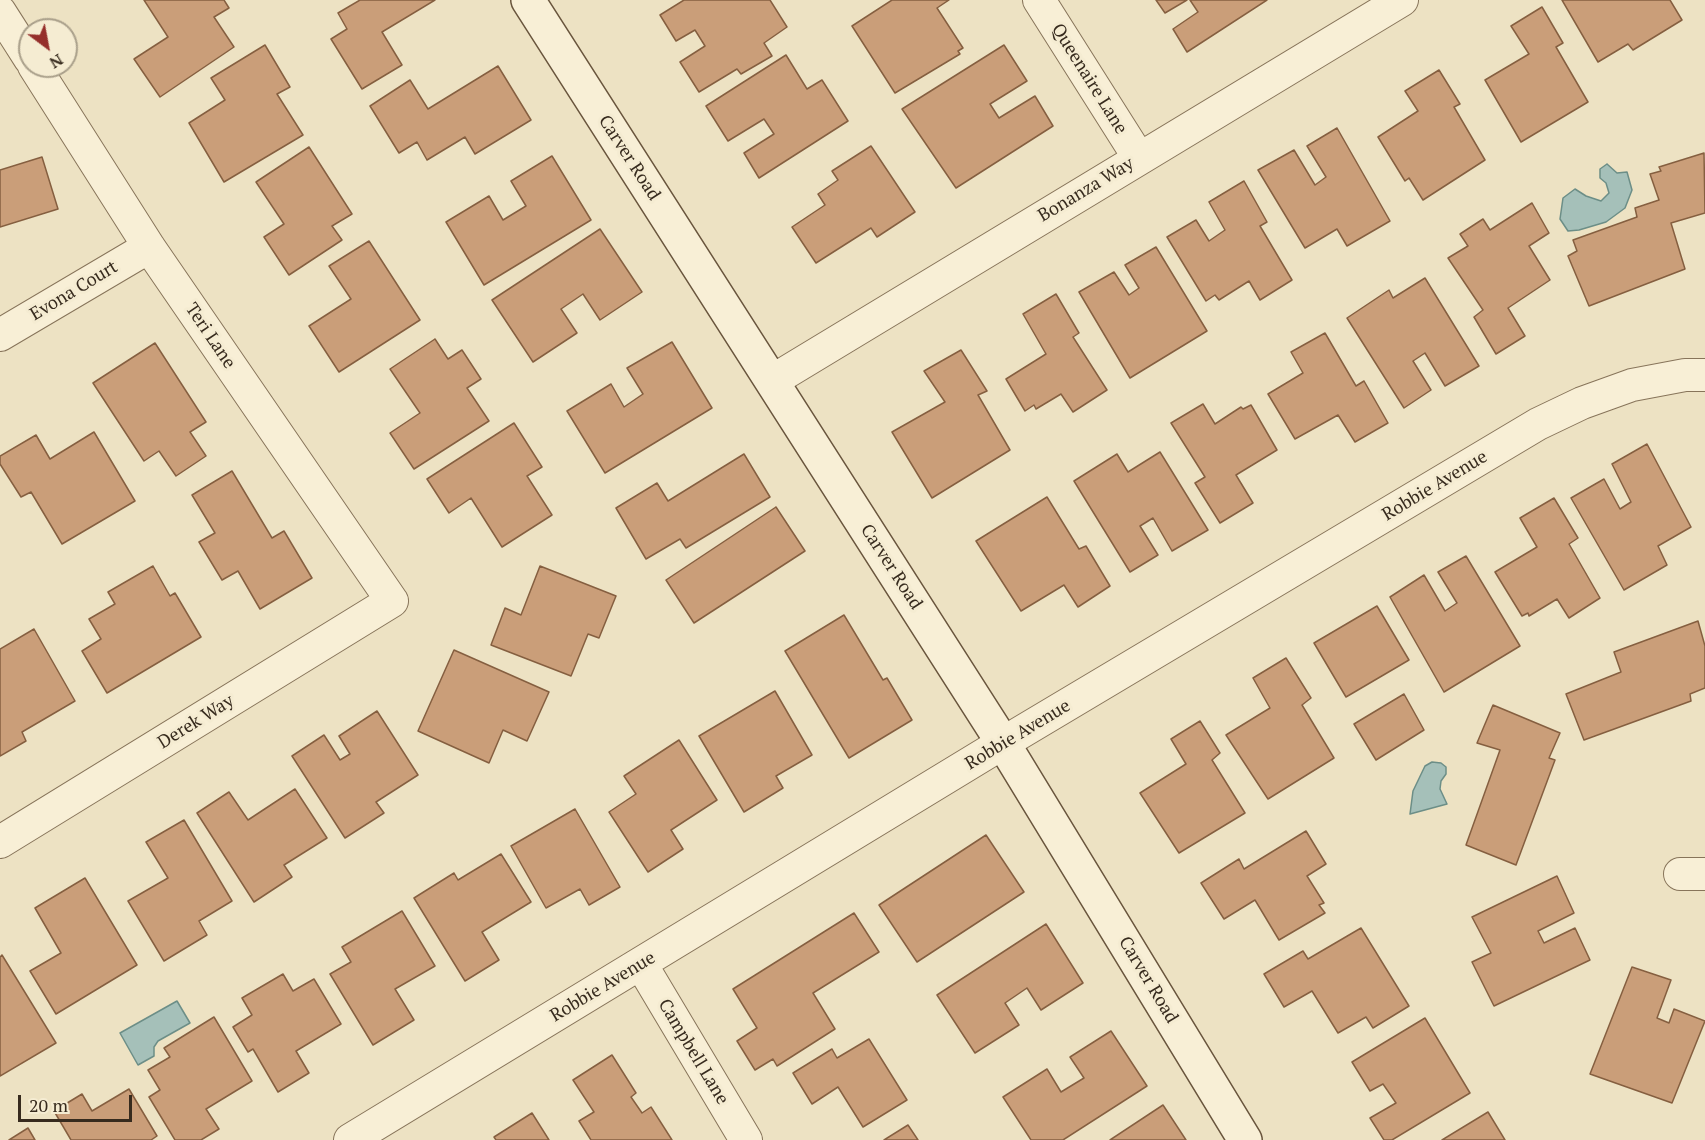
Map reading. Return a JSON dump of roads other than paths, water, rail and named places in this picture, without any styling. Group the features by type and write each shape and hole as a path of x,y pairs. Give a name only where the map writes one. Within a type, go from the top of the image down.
{"street":[{"name":"Carver Road","path":"528,0 1003,743 1245,1140"},
{"name":"Queenaire Lane","path":"1039,0 1139,158"},
{"name":"Bonanza Way","path":"772,381 1402,0"},
{"path":"0,12 18,40"},
{"name":"Teri Lane","path":"42,78 149,247 392,601"},
{"name":"Evona Court","path":"0,335 149,247"},
{"name":"Robbie Avenue","path":"350,1140 1003,743 1538,424 1582,403 1632,385 1685,375 1705,375"},
{"name":"Derek Way","path":"0,843 392,601"},
{"name":"Campbell Lane","path":"641,964 746,1140"}],"water":[{"path":"1607,164 1617,173 1627,172 1632,190 1625,208 1606,222 1568,231 1560,219 1563,198 1575,189 1601,201 1609,193 1606,183 1600,178 1600,169"},
{"path":"1432,762 1441,763 1446,767 1446,774 1441,781 1440,789 1447,804 1410,814 1413,791 1425,766"},
{"path":"177,1001 190,1023 158,1041 154,1047 154,1056 138,1065 120,1033"}]}
